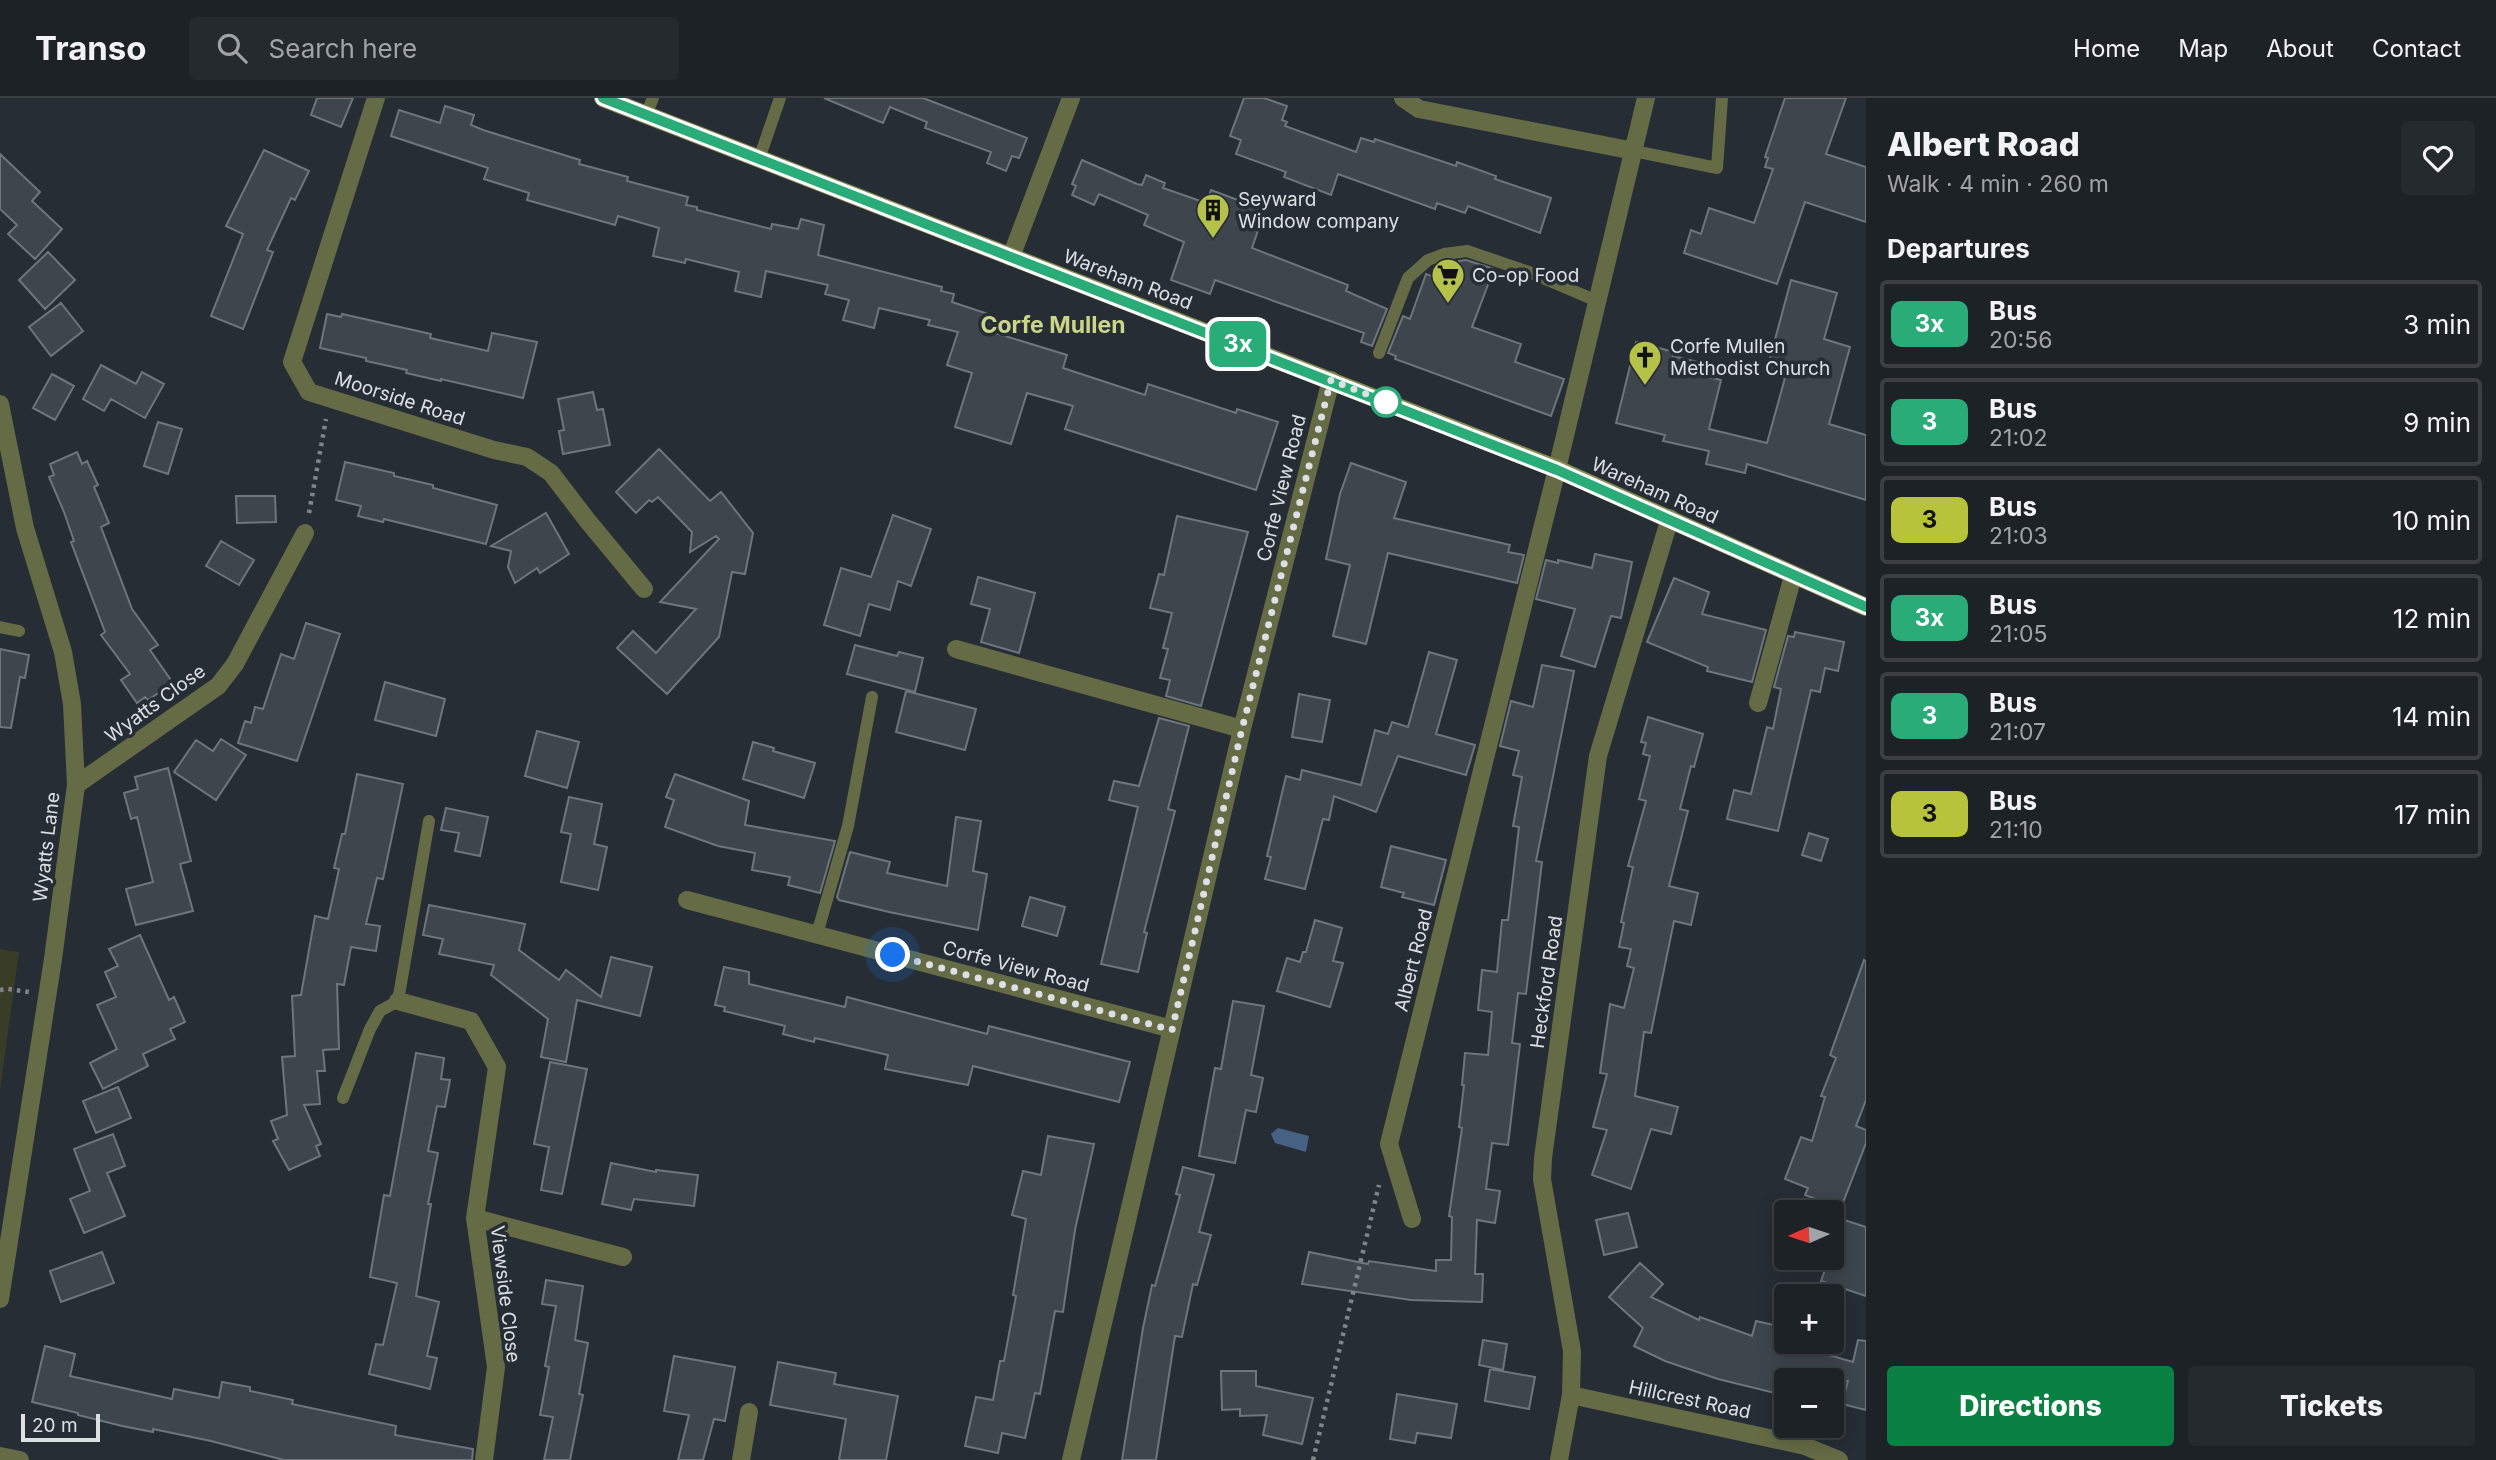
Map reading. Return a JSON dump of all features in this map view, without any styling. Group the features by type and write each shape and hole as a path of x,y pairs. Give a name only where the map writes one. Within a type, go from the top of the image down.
{"street":[{"name":"Moorside Road","path":"376,98 292,362 309,392 494,450 527,457 551,473 644,589"},
{"name":"Wareham Road","path":"603,98 649,106 759,159 1557,470 1866,607"},
{"path":"1011,257 1071,98"},
{"path":"1403,98 1419,109 1634,151"},
{"name":"Albert Road","path":"1412,1219 1389,1144 1557,470 1646,98"},
{"name":"Corfe View Road","path":"1071,1460 1242,729 1331,380"},
{"name":"Wyatts Lane","path":"0,404 2,426 24,528 64,652 72,704 76,785 53,959 4,1243 0,1299"},
{"name":"Heckford Road","path":"1559,1460 1571,1395 1572,1351 1542,1179 1543,1158 1598,756 1670,518"},
{"name":"Wyatts Close","path":"76,785 218,686 235,664 305,533"},
{"path":"1758,703 1793,576"},
{"path":"956,649 1242,729"},
{"name":"Corfe View Road","path":"687,900 1172,1030"},
{"name":"Viewside Close","path":"398,1001 471,1021 497,1067 475,1218 496,1367 484,1460"},
{"name":"Viewside Close","path":"475,1218 623,1257"},
{"name":"Hillcrest Road","path":"1571,1395 1805,1446 1839,1460"},
{"path":"741,1460 749,1412"},
{"path":"0,1456 20,1460"}],"lane":[{"path":"759,159 780,98"},
{"path":"1634,151 1717,168 1722,98"},
{"path":"1379,353 1408,278 1428,260 1444,254 1467,251 1529,272 1597,300"},
{"path":"0,628 19,631"},
{"path":"817,934 848,826 872,697"},
{"path":"343,1098 370,1029 380,1011 398,1001 429,821"}],"path":[{"path":"305,533 330,397"},
{"path":"1313,1460 1380,1183"}],"green space":[{"path":"0,949 19,952 0,1090"}],"water":[{"path":"1278,1128 1309,1136 1306,1152 1275,1143 1271,1134"}],"building":[{"path":"317,98 353,98 341,127 311,115"},
{"path":"824,98 923,98 1027,138 1019,158 1012,156 1006,171 987,163 991,152 925,128 927,122 890,107 883,123"},
{"path":"1244,98 1264,98 1287,106 1282,120 1287,122 1285,126 1356,152 1361,138 1374,142 1375,139 1456,166 1457,162 1496,176 1495,179 1551,198 1540,233 1468,206 1465,213 1437,203 1435,209 1338,174 1331,195 1284,177 1286,172 1236,154 1241,140 1230,136"},
{"path":"1785,98 1846,98 1826,154 1866,167 1866,222 1805,202 1777,284 1684,253 1691,230 1701,234 1709,208 1754,223 1773,169 1765,167 1768,158 1765,157"},
{"path":"445,106 474,115 471,125 483,130 580,160 579,164 628,177 627,181 688,197 686,205 697,207 697,210 771,229 772,224 798,229 801,219 824,225 818,255 942,287 941,291 954,294 952,302 997,317 992,332 1067,355 1063,368 1145,395 1148,384 1236,413 1237,409 1278,422 1256,490 1065,429 1073,406 1027,393 1011,444 955,427 972,373 947,365 958,332 928,325 930,320 879,308 874,328 843,320 849,300 825,294 828,285 766,271 761,297 735,291 739,272 686,259 685,263 653,256 659,228 618,216 615,225 527,200 529,193 484,179 488,168 391,136 399,110 440,123"},
{"path":"264,150 309,171 295,200 291,198 267,250 273,252 243,329 211,316 243,234 226,226"},
{"path":"0,154 40,192 32,201 62,229 35,259 8,234 17,225 0,209"},
{"path":"1082,160 1137,184 1142,185 1146,175 1165,183 1163,188 1206,203 1211,190 1265,210 1252,248 1348,285 1346,291 1387,309 1372,346 1361,342 1364,333 1215,280 1210,294 1171,280 1184,242 1144,225 1148,215 1099,194 1094,205 1072,195 1076,186 1072,184"},
{"path":"48,252 75,280 45,309 19,280"},
{"path":"1466,260 1494,269 1472,327 1521,344 1515,362 1564,379 1551,416 1395,359 1396,356 1388,353 1403,316 1410,319 1426,274 1451,283 1459,261"},
{"path":"1791,280 1837,293 1824,339 1850,347 1829,424 1866,435 1866,500 1747,464 1745,473 1706,464 1709,451 1663,441 1665,435 1616,423 1636,342 1674,352 1673,356 1702,363 1699,375 1721,380 1709,429 1767,443 1785,378 1766,373"},
{"path":"61,303 83,331 51,356 29,327"},
{"path":"327,314 341,317 342,314 431,334 430,338 488,351 492,333 537,342 523,398 406,373 407,370 366,361 366,358 320,348"},
{"path":"101,365 136,384 142,372 164,384 145,418 111,399 104,411 83,399"},
{"path":"52,374 74,386 55,420 33,408"},
{"path":"593,392 597,410 603,409 610,445 563,454 559,431 564,430 558,399"},
{"path":"158,422 182,429 168,474 144,466"},
{"path":"659,449 710,501 721,492 753,533 745,574 732,572 719,637 667,694 617,648 633,631 656,653 696,609 660,602 719,539 716,536 690,552 692,532 658,497 652,502 649,500 636,513 616,492"},
{"path":"77,452 82,464 87,461 98,485 94,487 109,523 101,527 132,609 158,645 150,650 173,683 148,700 145,697 137,703 121,680 130,674 101,635 105,632 71,542 74,541 64,512 49,477 54,475 50,464"},
{"path":"345,462 394,473 394,476 497,505 486,544 384,519 383,522 358,516 361,506 336,500"},
{"path":"1351,463 1406,482 1394,518 1510,545 1508,552 1524,555 1517,583 1388,553 1366,644 1333,636 1350,565 1326,559 1340,494"},
{"path":"236,496 275,496 276,522 237,523"},
{"path":"546,513 569,554 540,573 537,568 515,583 508,567 511,551 491,546"},
{"path":"893,515 931,529 911,586 898,581 890,610 869,604 860,636 824,625 841,568 871,577"},
{"path":"1177,516 1248,532 1201,706 1166,696 1170,680 1160,678 1168,649 1163,648 1172,613 1150,608 1159,574 1164,575"},
{"path":"221,541 254,560 239,585 206,566"},
{"path":"1595,554 1632,562 1621,618 1611,616 1595,667 1561,656 1575,609 1536,599 1546,560 1592,568"},
{"path":"978,577 1035,593 1019,653 981,642 990,609 971,604"},
{"path":"1674,578 1709,592 1702,614 1766,630 1752,682 1707,671 1708,667 1647,642"},
{"path":"306,623 340,634 297,761 238,743 245,721 251,723 255,707 263,709 281,654 294,659"},
{"path":"1795,632 1844,642 1838,671 1825,668 1820,692 1811,690 1778,831 1727,819 1734,790 1751,794 1767,727 1773,729 1781,689 1774,687 1788,636 1794,637"},
{"path":"855,645 897,656 899,652 923,658 915,692 847,674"},
{"path":"0,649 29,655 25,678 20,677 11,728 0,727"},
{"path":"1429,652 1457,660 1436,734 1475,745 1466,775 1398,756 1376,812 1334,796 1329,820 1323,819 1305,889 1265,879 1271,857 1267,856 1286,776 1300,780 1302,770 1361,785 1375,730 1388,734 1392,722 1408,727"},
{"path":"1542,665 1574,671 1536,861 1542,862 1526,994 1518,993 1512,1043 1520,1044 1508,1145 1492,1143 1486,1189 1500,1191 1495,1223 1477,1220 1475,1274 1483,1274 1482,1302 1411,1300 1302,1284 1309,1252 1368,1264 1369,1261 1436,1271 1436,1260 1451,1260 1452,1217 1449,1216 1462,1128 1459,1127 1465,1053 1488,1055 1492,1012 1478,1010 1482,970 1497,972 1502,920 1508,920 1519,827 1513,826 1522,777 1513,775 1519,751 1500,746 1511,701 1533,707"},
{"path":"385,682 445,699 436,736 375,720"},
{"path":"906,691 976,709 965,750 896,732"},
{"path":"1299,694 1330,700 1322,742 1292,737"},
{"path":"1648,717 1703,734 1680,809 1688,811 1669,886 1698,893 1691,925 1674,921 1651,1033 1644,1032 1635,1096 1678,1107 1671,1134 1651,1129 1631,1189 1592,1175 1607,1130 1593,1127 1607,1074 1600,1073 1610,1004 1624,1008 1634,968 1627,966 1631,949 1619,947 1624,923 1621,922 1633,867 1628,866 1646,801 1639,799 1650,756 1643,754 1646,743 1641,742"},
{"path":"1159,718 1189,726 1168,809 1175,811 1144,932 1147,933 1138,972 1101,964 1138,807 1109,800 1114,781 1139,786"},
{"path":"537,731 579,742 567,788 525,776"},
{"path":"221,739 246,755 216,800 174,772 196,740 213,751"},
{"path":"753,742 774,748 773,751 815,763 804,798 743,779"},
{"path":"168,768 191,861 180,864 193,911 136,925 126,889 153,882 137,817 131,819 124,793 138,789 135,777"},
{"path":"357,774 403,784 383,879 377,878 366,924 380,926 376,951 351,947 344,985 337,984 339,1049 323,1050 325,1071 317,1071 320,1104 304,1105 321,1144 316,1146 320,1156 289,1170 273,1141 278,1139 271,1121 287,1115 282,1057 295,1056 292,996 301,995 315,916 328,919 339,869 334,868 342,834 345,834"},
{"path":"675,774 749,801 745,825 835,841 820,893 788,885 790,877 752,870 755,853 718,846 665,827 674,800 666,797"},
{"path":"569,797 602,804 594,844 607,847 598,890 561,882 571,834 561,832"},
{"path":"446,808 488,817 480,856 455,851 459,833 441,830"},
{"path":"956,817 981,821 973,871 987,874 978,930 839,900 837,897 850,852 890,862 887,873 947,886"},
{"path":"1809,833 1828,839 1821,861 1802,855"},
{"path":"1391,846 1446,860 1434,905 1402,897 1404,893 1381,887"},
{"path":"1030,897 1065,907 1057,936 1022,926"},
{"path":"429,905 525,924 519,950 559,980 566,970 601,997 611,957 652,967 640,1016 577,1000 566,1062 541,1057 548,1019 491,975 494,965 439,954 443,939 423,935"},
{"path":"1315,920 1342,928 1333,961 1343,963 1330,1007 1277,991 1287,958 1300,962 1303,952 1306,952"},
{"path":"140,935 169,1000 174,997 185,1022 170,1029 175,1039 143,1054 148,1066 103,1089 90,1063 117,1049 97,1005 116,997 105,972 118,966 109,949"},
{"path":"1864,960 1866,1100 1856,1126 1866,1130 1866,1143 1844,1200 1818,1200 1805,1195 1808,1188 1785,1179 1801,1137 1812,1141 1825,1097 1821,1096 1836,1058 1830,1055"},
{"path":"724,967 749,972 749,984 845,1007 847,997 987,1034 989,1026 1130,1062 1119,1102 973,1066 968,1085 885,1069 888,1055 815,1038 814,1042 783,1034 785,1026 724,1011 725,1007 715,1005"},
{"path":"1233,1001 1264,1006 1251,1075 1263,1078 1256,1112 1246,1110 1235,1163 1199,1156 1215,1068 1221,1069"},
{"path":"416,1053 444,1058 441,1079 450,1080 445,1107 437,1106 428,1151 438,1153 428,1204 431,1204 416,1296 439,1302 427,1356 437,1358 430,1389 369,1374 376,1344 383,1345 397,1283 370,1277 384,1195 390,1196"},
{"path":"550,1062 587,1069 562,1194 541,1190 549,1147 534,1144"},
{"path":"118,1087 131,1118 96,1133 83,1101"},
{"path":"113,1134 125,1166 107,1173 125,1216 84,1233 70,1199 90,1191 74,1149"},
{"path":"1048,1136 1094,1144 1075,1230 1063,1312 1055,1311 1040,1394 1035,1393 1025,1438 1002,1433 998,1453 965,1446 976,1397 993,1400 1000,1361 1004,1361 1026,1219 1012,1215 1023,1171 1041,1175"},
{"path":"611,1163 656,1172 698,1175 694,1206 634,1199 631,1210 602,1204"},
{"path":"1183,1167 1214,1175 1199,1232 1211,1235 1197,1285 1193,1284 1182,1337 1175,1336 1156,1460 1122,1460 1143,1328 1152,1285 1155,1286 1180,1195 1176,1194"},
{"path":"1628,1213 1637,1247 1604,1255 1596,1220"},
{"path":"1844,1220 1866,1227 1866,1296 1844,1289 1844,1284 1821,1281 1825,1270 1844,1270"},
{"path":"102,1252 114,1283 61,1302 50,1271"},
{"path":"1640,1263 1663,1284 1651,1297 1699,1320 1700,1317 1752,1336 1756,1321 1774,1325 1774,1354 1825,1354 1853,1362 1858,1340 1866,1341 1866,1410 1844,1404 1848,1381 1844,1381 1844,1368 1774,1368 1774,1393 1718,1379 1665,1361 1634,1346 1643,1328 1609,1297"},
{"path":"546,1280 583,1286 575,1340 588,1343 579,1394 583,1395 570,1460 544,1460 553,1417 540,1415 549,1367 545,1366 556,1306 542,1304"},
{"path":"1483,1340 1507,1344 1503,1370 1479,1365"},
{"path":"45,1346 75,1354 70,1376 172,1399 174,1389 219,1398 222,1382 250,1387 250,1391 293,1400 292,1404 396,1426 395,1435 473,1449 472,1460 284,1460 211,1441 153,1429 153,1432 122,1426 78,1415 32,1402"},
{"path":"674,1356 735,1367 725,1421 714,1419 703,1460 678,1460 689,1415 664,1411"},
{"path":"778,1362 836,1373 834,1384 898,1396 886,1460 839,1460 846,1419 770,1405"},
{"path":"1490,1369 1535,1377 1529,1409 1485,1401"},
{"path":"1221,1371 1256,1371 1256,1386 1313,1398 1302,1444 1263,1435 1267,1415 1240,1416 1240,1409 1222,1410"},
{"path":"1397,1394 1457,1404 1451,1438 1417,1433 1415,1443 1390,1439"}],"bus line":[{"name":"3x","path":"603,98 1557,470 1866,607"}],"place":[{"name":"Seyward Window company","path":"1213,240"},
{"name":"Co-op Food","path":"1448,305"},
{"name":"Corfe Mullen Methodist Church","path":"1645,387"}],"district":[{"name":"Corfe Mullen","path":"1053,325"}],"route":[{"path":"893,955 1172,1030 1242,729 1331,380 1386,402"}]}
